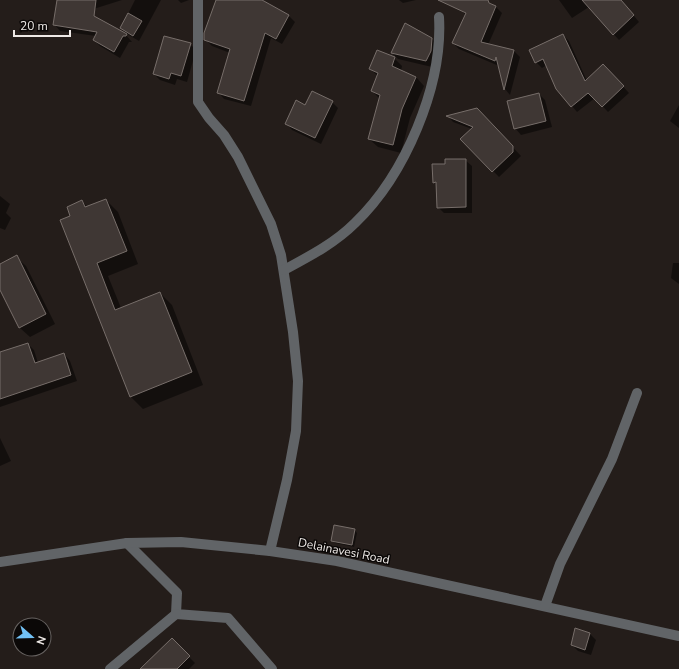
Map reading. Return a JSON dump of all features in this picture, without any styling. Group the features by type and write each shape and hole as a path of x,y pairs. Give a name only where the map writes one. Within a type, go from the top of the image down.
{"street":[{"path":"198,0 198,102 209,118 224,135 238,157 271,224 277,240 284,270 296,357 297,406 292,456 270,551"},
{"path":"284,270 313,254 343,234 367,211 391,178 412,137 435,74 440,34 439,17"},
{"path":"545,606 560,564 612,458 638,393"},
{"name":"Delainavesi Road","path":"0,562 127,543 181,542 270,551 337,562 679,636"},
{"path":"127,543 177,593 176,614"},
{"path":"110,669 176,614 228,618 272,669"}],"building":[{"path":"57,0 96,0 94,16 127,34 126,36 123,36 114,52 93,40 97,32 53,25"},
{"path":"216,0 262,0 289,15 276,39 265,33 244,101 217,93 230,49 204,40 204,33"},
{"path":"438,0 488,0 489,3 496,6 481,42 514,50 504,90 496,57 495,61 452,43 466,13"},
{"path":"582,0 621,0 634,15 613,35"},
{"path":"128,13 142,21 133,36 120,28"},
{"path":"405,23 432,38 431,51 426,61 391,53"},
{"path":"563,34 585,81 603,64 624,86 602,107 588,93 571,107 556,89 543,59 535,63 529,50"},
{"path":"164,36 191,43 181,76 171,73 169,79 153,74"},
{"path":"377,50 395,57 392,66 416,77 402,109 393,145 368,139 380,95 371,91 378,73 369,69"},
{"path":"312,91 333,101 315,138 285,124 296,100 305,105"},
{"path":"539,93 546,121 514,129 507,101"},
{"path":"477,108 513,146 513,152 492,172 460,139 473,127 446,116"},
{"path":"445,159 466,159 466,207 437,208 436,182 433,183 432,164 445,164"},
{"path":"106,199 127,251 97,263 115,310 160,292 192,372 130,397 60,220 70,216 67,207 82,200 85,207"},
{"path":"17,255 46,314 19,328 0,290 0,264"},
{"path":"28,343 35,363 64,353 71,375 0,399 0,352"},
{"path":"334,525 355,529 352,545 331,541"},
{"path":"575,628 590,633 585,650 571,645"},
{"path":"172,638 190,656 177,669 140,669"}]}
